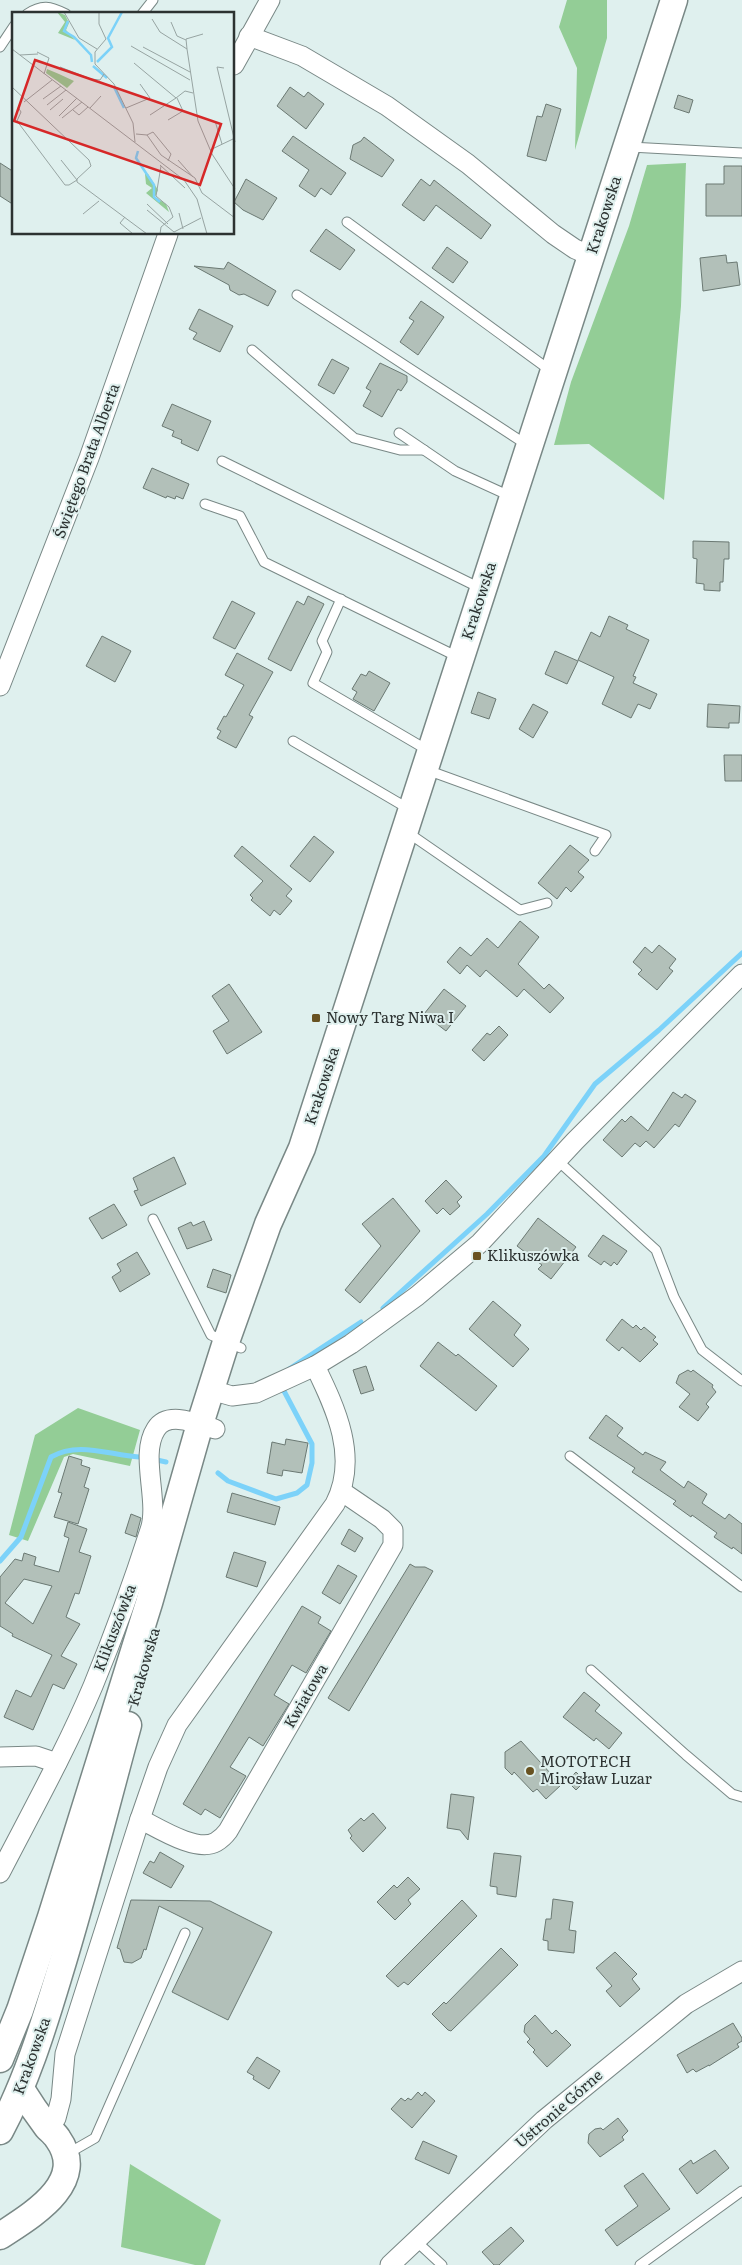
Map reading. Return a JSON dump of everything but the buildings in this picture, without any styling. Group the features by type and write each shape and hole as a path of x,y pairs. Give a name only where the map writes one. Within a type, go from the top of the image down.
{"main road":[{"name":"Krakowska","path":"0,2059 20,2010 51,1917 149,1603 234,1345 268,1224 302,1148 674,0"},
{"name":"Krakowska","path":"0,2131 21,2089 39,2040 69,1943 168,1579 207,1427"},
{"path":"0,2236 49,2201 57,2191 64,2173 65,2155 57,2137 49,2130 21,2089"},
{"path":"0,2131 19,2125 32,2125 49,2130"}],"street":[{"path":"235,63 270,0"},
{"path":"249,36 302,56 387,106 468,164 553,234 575,249 591,256"},
{"name":"Świętego Brata Alberta","path":"0,686 89,458 168,235"},
{"path":"218,1392 256,1393 315,1366 351,1344 417,1296 480,1243 557,1160 742,974"},
{"path":"49,2130 56,2118 61,2099 65,2054 140,1819 158,1767 177,1725 335,1504 342,1491 346,1478 345,1448 332,1400 315,1366"},
{"name":"Klikuszówka","path":"0,1872 57,1763 92,1688 124,1608 151,1527 150,1460 153,1434 164,1421 174,1419 207,1427"},
{"name":"Kwiatowa","path":"140,1819 176,1837 200,1845 215,1843 228,1831 393,1545 393,1530 382,1519 342,1491"},
{"path":"0,1757 36,1756 57,1763"},
{"name":"Ustronie Górne","path":"390,2265 544,2120 686,2004 742,1971"}],"lane":[{"path":"144,12 153,0"},
{"path":"30,12 37,7 48,5 62,12"},
{"path":"0,47 12,29"},
{"path":"627,146 742,153"},
{"path":"347,222 553,373"},
{"path":"297,295 529,446"},
{"path":"252,350 354,438 400,450 424,450"},
{"path":"399,433 455,471 513,497"},
{"path":"222,461 483,589"},
{"path":"205,504 240,516 264,562 461,658"},
{"path":"341,599 322,642 327,652 313,683 428,760 606,835 595,851"},
{"path":"293,741 408,821 520,910 547,903"},
{"path":"557,1160 656,1250 674,1297 702,1350 742,1382"},
{"path":"153,1219 210,1335 234,1345"},
{"path":"570,1456 742,1586"},
{"path":"591,1670 732,1794 742,1797"},
{"path":"65,2155 95,2138 185,1933"},
{"path":"640,2265 742,2191"},
{"path":"416,2241 442,2265"}],"green space":[{"path":"567,0 607,0 607,38 575,150 577,68 559,27"},
{"path":"686,163 681,306 664,500 589,444 554,445 571,382 629,226 647,165"},
{"path":"78,1408 140,1430 130,1466 73,1454 64,1457 28,1541 9,1535 35,1435"},
{"path":"130,2164 221,2220 205,2265 195,2265 121,2247"}],"waterway":[{"name":"Klikuszówka","path":"383,1308 487,1214 544,1156 595,1084 659,1030 742,953"},
{"name":"Klikuszówka","path":"289,1369 361,1322"},
{"name":"Klikuszówka","path":"218,1473 228,1481 276,1499 297,1493 307,1485 312,1463 312,1444 284,1391"},
{"name":"Klikuszówka","path":"0,1561 21,1537 51,1457 61,1452 83,1449 139,1457"},
{"name":"Klikuszówka","path":"157,1460 166,1462"}],"place":[{"name":"Nowy Targ Niwa I","path":"316,1018"},
{"name":"Klikuszówka","path":"477,1256"},
{"name":"MOTOTECH Mirosław Luzar","path":"530,1771"}]}
